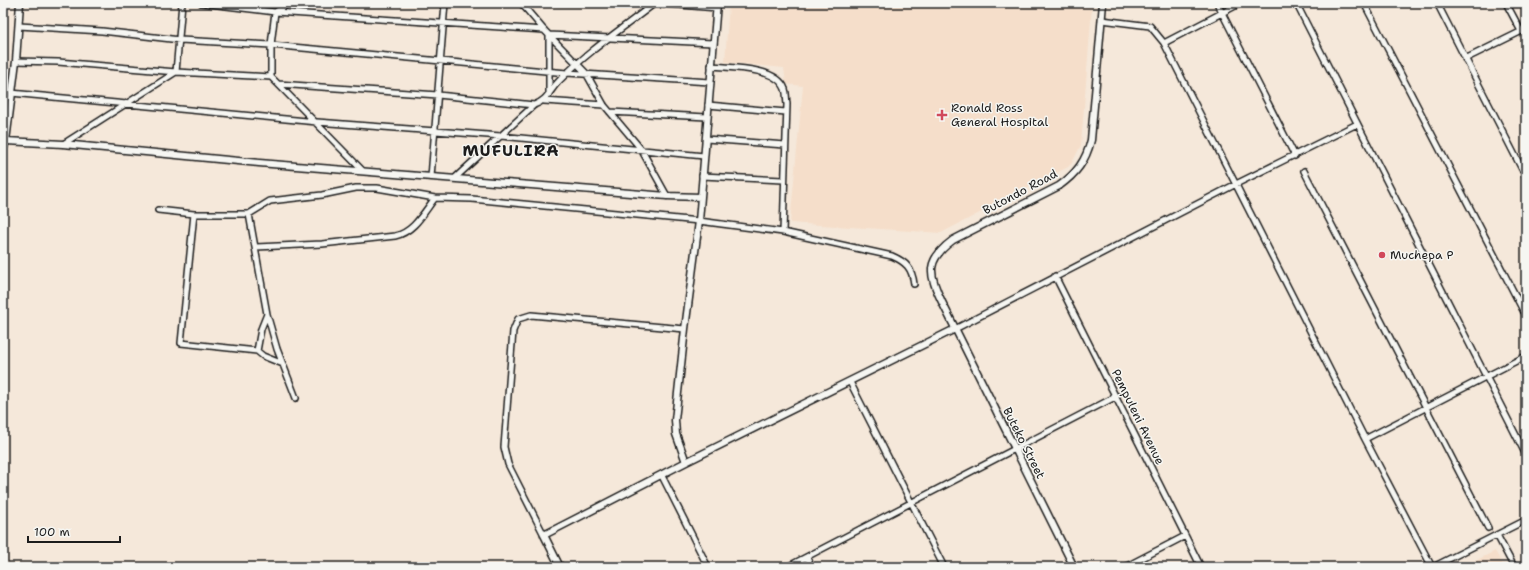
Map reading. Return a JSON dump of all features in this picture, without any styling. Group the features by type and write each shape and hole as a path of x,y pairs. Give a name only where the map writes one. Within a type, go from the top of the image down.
{"street":[{"path":"3,153 6,141 5,122 16,61 20,3"},
{"path":"176,72 180,40 182,3"},
{"path":"201,3 275,12 443,22 544,30"},
{"path":"275,12 289,3"},
{"path":"431,177 445,3"},
{"path":"521,3 544,30 586,73 604,105 641,149 667,196"},
{"path":"544,102 549,94 577,63 655,3 717,6 699,221 675,420 676,434 686,462"},
{"name":"Butondo Road","path":"955,329 933,280 932,268 935,257 941,249 953,240 1059,186 1072,177 1088,153 1091,140 1103,3"},
{"path":"1218,3 1295,156"},
{"path":"1164,43 1241,3"},
{"path":"1296,3 1526,455"},
{"path":"1364,3 1526,316"},
{"path":"1437,3 1526,177"},
{"path":"1465,59 1523,30 1506,3"},
{"path":"271,77 271,45 275,12"},
{"path":"1102,20 1150,26 1164,43 1365,439 1432,567 1526,520"},
{"path":"18,26 102,31 180,40 271,45 567,73 710,82"},
{"path":"549,35 713,43"},
{"path":"549,35 549,94"},
{"path":"16,61 58,62 176,72 271,77 317,122 362,170"},
{"path":"712,66 760,71 769,74 783,85 785,89 786,112 783,180 783,232"},
{"path":"63,144 123,104 176,72"},
{"path":"278,84 438,95 534,105 544,102 604,105"},
{"path":"11,93 317,122 501,136 704,156"},
{"path":"455,178 534,105"},
{"path":"708,106 786,112"},
{"path":"610,112 707,117"},
{"path":"544,535 662,476 686,462 955,329 1055,276 1357,124"},
{"path":"706,139 785,145"},
{"path":"6,141 63,144 259,163 362,170 667,196 701,196"},
{"path":"1304,171 1488,528"},
{"path":"702,176 783,180"},
{"path":"158,210 194,214 249,214 270,201 322,195 356,188 377,188 436,198 508,202 699,221 783,232 838,246 885,254 896,258 908,265 912,273 914,284"},
{"path":"256,247 322,244 403,234 411,228 436,198"},
{"path":"194,214 181,343 256,351 263,356 283,364"},
{"path":"249,214 267,314 296,398"},
{"name":"Pempuleni Avenue","path":"1055,276 1117,396 1201,567"},
{"path":"256,351 261,329 267,314"},
{"path":"560,567 511,470 504,447 514,331 518,319 522,316 531,315 685,329"},
{"name":"Buteko Street","path":"955,329 1074,567"},
{"path":"1365,439 1526,356"},
{"path":"850,382 944,567"},
{"path":"787,567 1117,396"},
{"path":"662,476 708,567"},
{"path":"1497,534 1514,567"},
{"path":"1125,567 1185,536"},
{"path":"807,557 812,567"}],"shaded area":[{"name":"Ronald Ross General Hospital","path":"729,3 1039,3 1092,7 1081,145 1072,163 1068,167 941,233 790,223 803,86 786,84 784,68 725,62"},
{"path":"1495,551 1504,567 1463,567"}],"place":[{"name":"Ronald Ross General Hospital","path":"942,115"},
{"name":"Muchepa P","path":"1382,255"}],"district":[{"name":"MUFULIRA","path":"511,150"}]}
